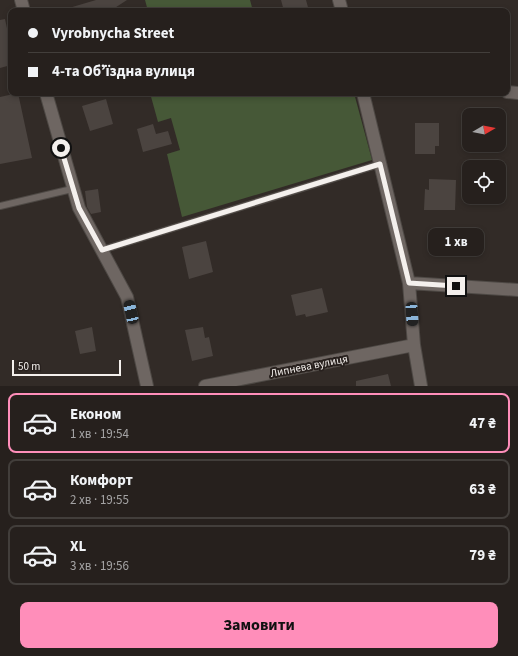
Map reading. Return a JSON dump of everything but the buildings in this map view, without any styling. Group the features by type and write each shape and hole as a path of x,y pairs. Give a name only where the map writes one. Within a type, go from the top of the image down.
{"street":[{"path":"47,96 72,189 79,208 127,297 147,386"},
{"path":"364,96 409,283 414,345 421,386"},
{"path":"409,283 518,290"},
{"name":"Липнева вулиця","path":"205,386 414,345"}],"lane":[{"path":"102,250 380,164"},
{"path":"0,206 72,189"}],"green space":[{"path":"145,0 250,0 252,8 147,8"},
{"path":"151,96 355,96 372,160 182,217 167,154 180,150 171,118 158,122"}],"route":[{"path":"61,148 72,189 79,208 102,250 380,164 409,283 456,286"}]}
